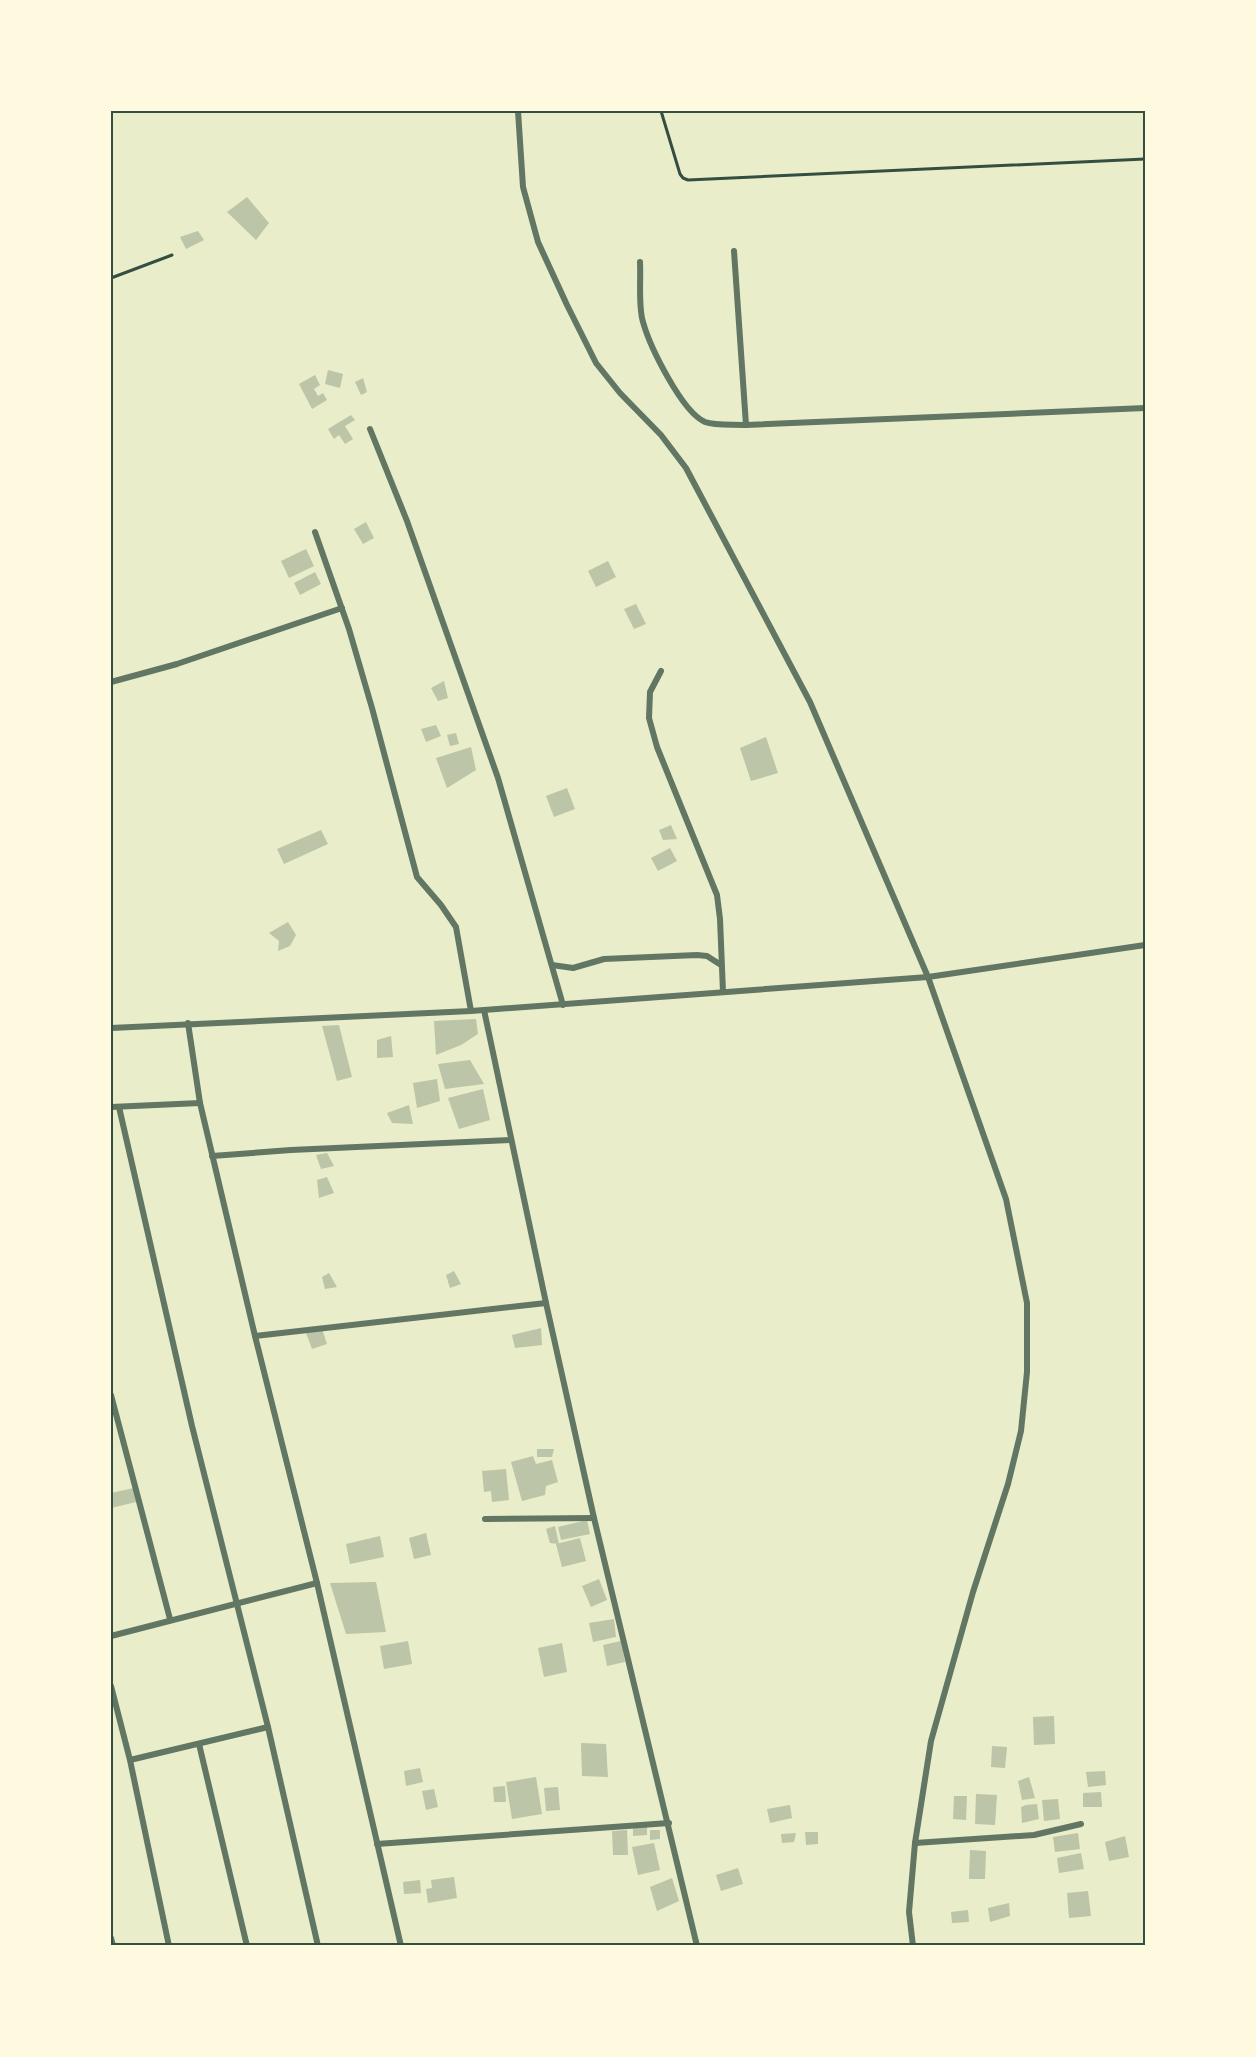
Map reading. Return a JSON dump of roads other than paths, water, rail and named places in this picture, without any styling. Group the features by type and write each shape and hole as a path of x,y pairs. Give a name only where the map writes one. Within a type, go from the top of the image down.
{"street":[{"path":"518,111 523,187 538,242 596,363 620,393 661,435 686,468 810,702 928,977 1006,1199 1027,1303 1027,1372 1021,1431 1008,1484 973,1592 931,1741 915,1843 909,1912 913,1946"},
{"path":"734,251 746,425"},
{"path":"640,262 642,320 652,345 682,401 694,416 707,423 746,425 1145,408"},
{"path":"370,429 407,521 498,778 563,1005"},
{"path":"315,532 342,608 372,708 417,878 441,905 456,927 471,1011"},
{"path":"111,682 195,658 342,608"},
{"path":"661,671 650,692 649,718 657,747 717,895 723,992"},
{"path":"111,1028 484,1011 928,977 1145,945"},
{"path":"552,965 573,968 604,959 697,955 707,956 721,965"},
{"path":"484,1011 594,1518 697,1946"},
{"path":"188,1023 200,1103 212,1156 317,1583 401,1946"},
{"path":"111,1107 200,1103"},
{"path":"119,1107 192,1426 268,1727 318,1946"},
{"path":"212,1156 511,1140"},
{"path":"255,1336 546,1303"},
{"path":"111,1395 170,1619"},
{"path":"485,1519 594,1518"},
{"path":"111,1636 317,1583"},
{"path":"111,1686 169,1946"},
{"path":"129,1760 268,1727"},
{"path":"199,1744 248,1946"},
{"path":"377,1844 669,1823"},
{"path":"915,1843 1034,1835 1081,1824"},
{"path":"111,1938 113,1946"}]}
